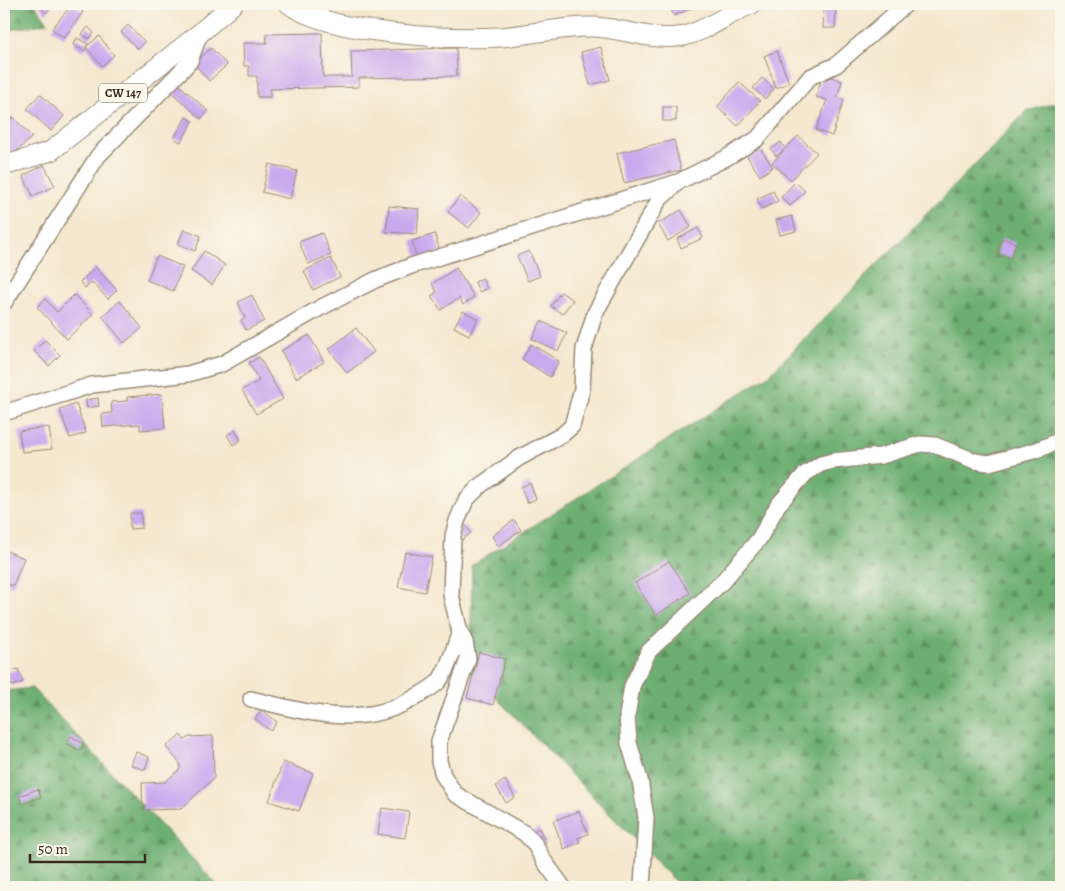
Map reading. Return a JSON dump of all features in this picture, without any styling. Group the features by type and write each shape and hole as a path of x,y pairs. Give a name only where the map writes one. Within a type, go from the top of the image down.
{"main road":[{"name":"CW 147","path":"4,166 51,151 200,33 233,4"},
{"path":"289,4 324,21 359,28 475,38 517,35 565,28 594,27 664,37 684,36 711,26 752,4"}],"street":[{"path":"4,413 83,388 188,374 222,364 374,280 411,266 678,182 757,139 810,77 836,65 906,4"},
{"path":"4,303 98,156 183,70 190,61 200,33"},
{"path":"563,887 544,861 534,843 524,833 455,794 443,775 439,760 439,741 468,660 466,642 460,632 452,595 451,563 453,536 461,508 481,485 519,458 556,439 572,426 582,389 584,349 595,313 659,200 678,182"},
{"path":"642,887 646,818 640,780 629,743 627,716 632,686 649,651 722,582 759,540 778,505 806,474 821,464 881,456 920,444 935,445 975,461 989,463 1037,450 1061,440"},
{"path":"251,699 330,716 362,717 381,713 405,703 436,683 460,632"}],"green space":[{"path":"4,4 35,4 48,23 4,31"},
{"path":"1061,101 1061,887 681,887 470,671 472,565 769,375 1027,111"},
{"path":"32,688 219,887 4,887 4,691"}],"building":[{"path":"49,4 52,7 46,13 39,6"},
{"path":"72,4 83,12 64,38 52,29"},
{"path":"668,4 700,4 674,16"},
{"path":"824,4 836,4 835,28 823,28"},
{"path":"128,25 145,42 138,49 121,32"},
{"path":"88,27 94,33 89,39 82,34"},
{"path":"322,33 323,77 352,77 351,51 456,48 457,76 359,78 359,87 270,89 270,97 257,97 257,76 249,76 249,66 244,66 243,43 267,43 266,34"},
{"path":"99,36 114,55 102,66 86,47"},
{"path":"77,38 88,44 84,51 73,45"},
{"path":"601,47 610,80 590,85 581,52"},
{"path":"211,48 227,65 209,81 194,64"},
{"path":"777,51 789,83 776,88 764,56"},
{"path":"823,74 842,81 837,97 844,100 832,136 816,130 827,100 816,97"},
{"path":"762,78 774,89 765,99 753,88"},
{"path":"175,81 208,111 201,119 168,89"},
{"path":"739,82 760,101 738,126 717,107"},
{"path":"40,94 64,116 51,131 27,109"},
{"path":"663,107 676,107 676,121 663,121"},
{"path":"13,117 32,137 14,154 4,143 4,126"},
{"path":"186,117 193,121 181,142 174,138"},
{"path":"798,136 817,153 791,180 772,163 784,150 776,156 771,149 781,142 785,149"},
{"path":"674,140 681,170 624,183 617,153"},
{"path":"758,145 773,167 760,176 745,153"},
{"path":"269,164 297,171 290,199 262,192"},
{"path":"44,165 55,186 33,196 23,176"},
{"path":"795,182 805,191 790,206 781,197"},
{"path":"773,191 778,201 762,209 757,199"},
{"path":"460,196 481,212 469,228 448,212"},
{"path":"389,206 419,209 417,234 386,232"},
{"path":"681,210 691,227 668,241 658,224"},
{"path":"792,216 796,231 780,235 776,220"},
{"path":"698,228 703,238 681,248 677,239"},
{"path":"184,229 201,236 195,251 178,244"},
{"path":"322,233 331,255 308,264 299,242"},
{"path":"435,234 440,252 417,259 412,241"},
{"path":"1002,238 1016,243 1011,258 997,254"},
{"path":"204,251 225,265 212,285 191,271"},
{"path":"529,251 540,276 528,281 517,256"},
{"path":"157,256 183,267 173,291 147,280"},
{"path":"331,258 340,277 313,290 304,271"},
{"path":"95,267 117,290 108,299 92,282 85,288 80,282"},
{"path":"456,268 474,297 463,305 459,298 441,310 431,296 437,292 432,284"},
{"path":"482,278 487,288 479,292 475,282"},
{"path":"561,292 573,300 562,314 551,306"},
{"path":"74,295 93,314 67,339 37,307 45,299 57,312"},
{"path":"252,295 264,321 246,330 241,320 245,318 238,302"},
{"path":"120,301 142,328 124,343 102,316"},
{"path":"463,311 478,319 469,335 454,327"},
{"path":"541,321 567,333 558,351 532,339"},
{"path":"356,328 374,352 347,373 329,349"},
{"path":"309,335 324,362 296,378 281,351"},
{"path":"45,340 60,355 49,366 34,351"},
{"path":"531,344 559,361 550,377 522,359"},
{"path":"259,357 283,399 256,414 242,390 259,381 249,363"},
{"path":"162,394 165,428 140,430 140,424 103,427 102,414 112,413 111,402 127,401 127,397"},
{"path":"98,398 99,406 87,408 86,400"},
{"path":"76,404 86,433 70,438 60,410"},
{"path":"49,427 52,449 22,452 19,431"},
{"path":"235,430 241,440 233,445 227,435"},
{"path":"530,483 536,499 527,503 521,487"},
{"path":"130,513 141,513 142,528 130,529"},
{"path":"514,520 521,530 498,546 492,536"},
{"path":"465,525 471,533 462,540 456,531"},
{"path":"4,550 24,558 13,586 4,583"},
{"path":"405,552 432,557 425,592 398,587"},
{"path":"669,561 690,593 656,615 635,583"},
{"path":"479,652 505,659 493,705 467,698"},
{"path":"18,669 23,682 12,686 7,673"},
{"path":"262,710 277,722 271,731 255,719"},
{"path":"180,735 185,740 189,737 213,736 214,778 181,809 143,810 142,783 165,782 180,769 180,763 166,747"},
{"path":"71,736 84,744 80,751 67,743"},
{"path":"136,752 149,757 145,770 131,765"},
{"path":"283,762 313,773 299,811 269,801"},
{"path":"505,780 515,797 506,803 496,786"},
{"path":"38,789 41,797 22,804 19,796"},
{"path":"382,808 409,812 405,838 378,834"},
{"path":"579,811 588,834 578,838 580,842 564,849 553,821"},
{"path":"539,828 546,843 535,848 528,834"}]}
